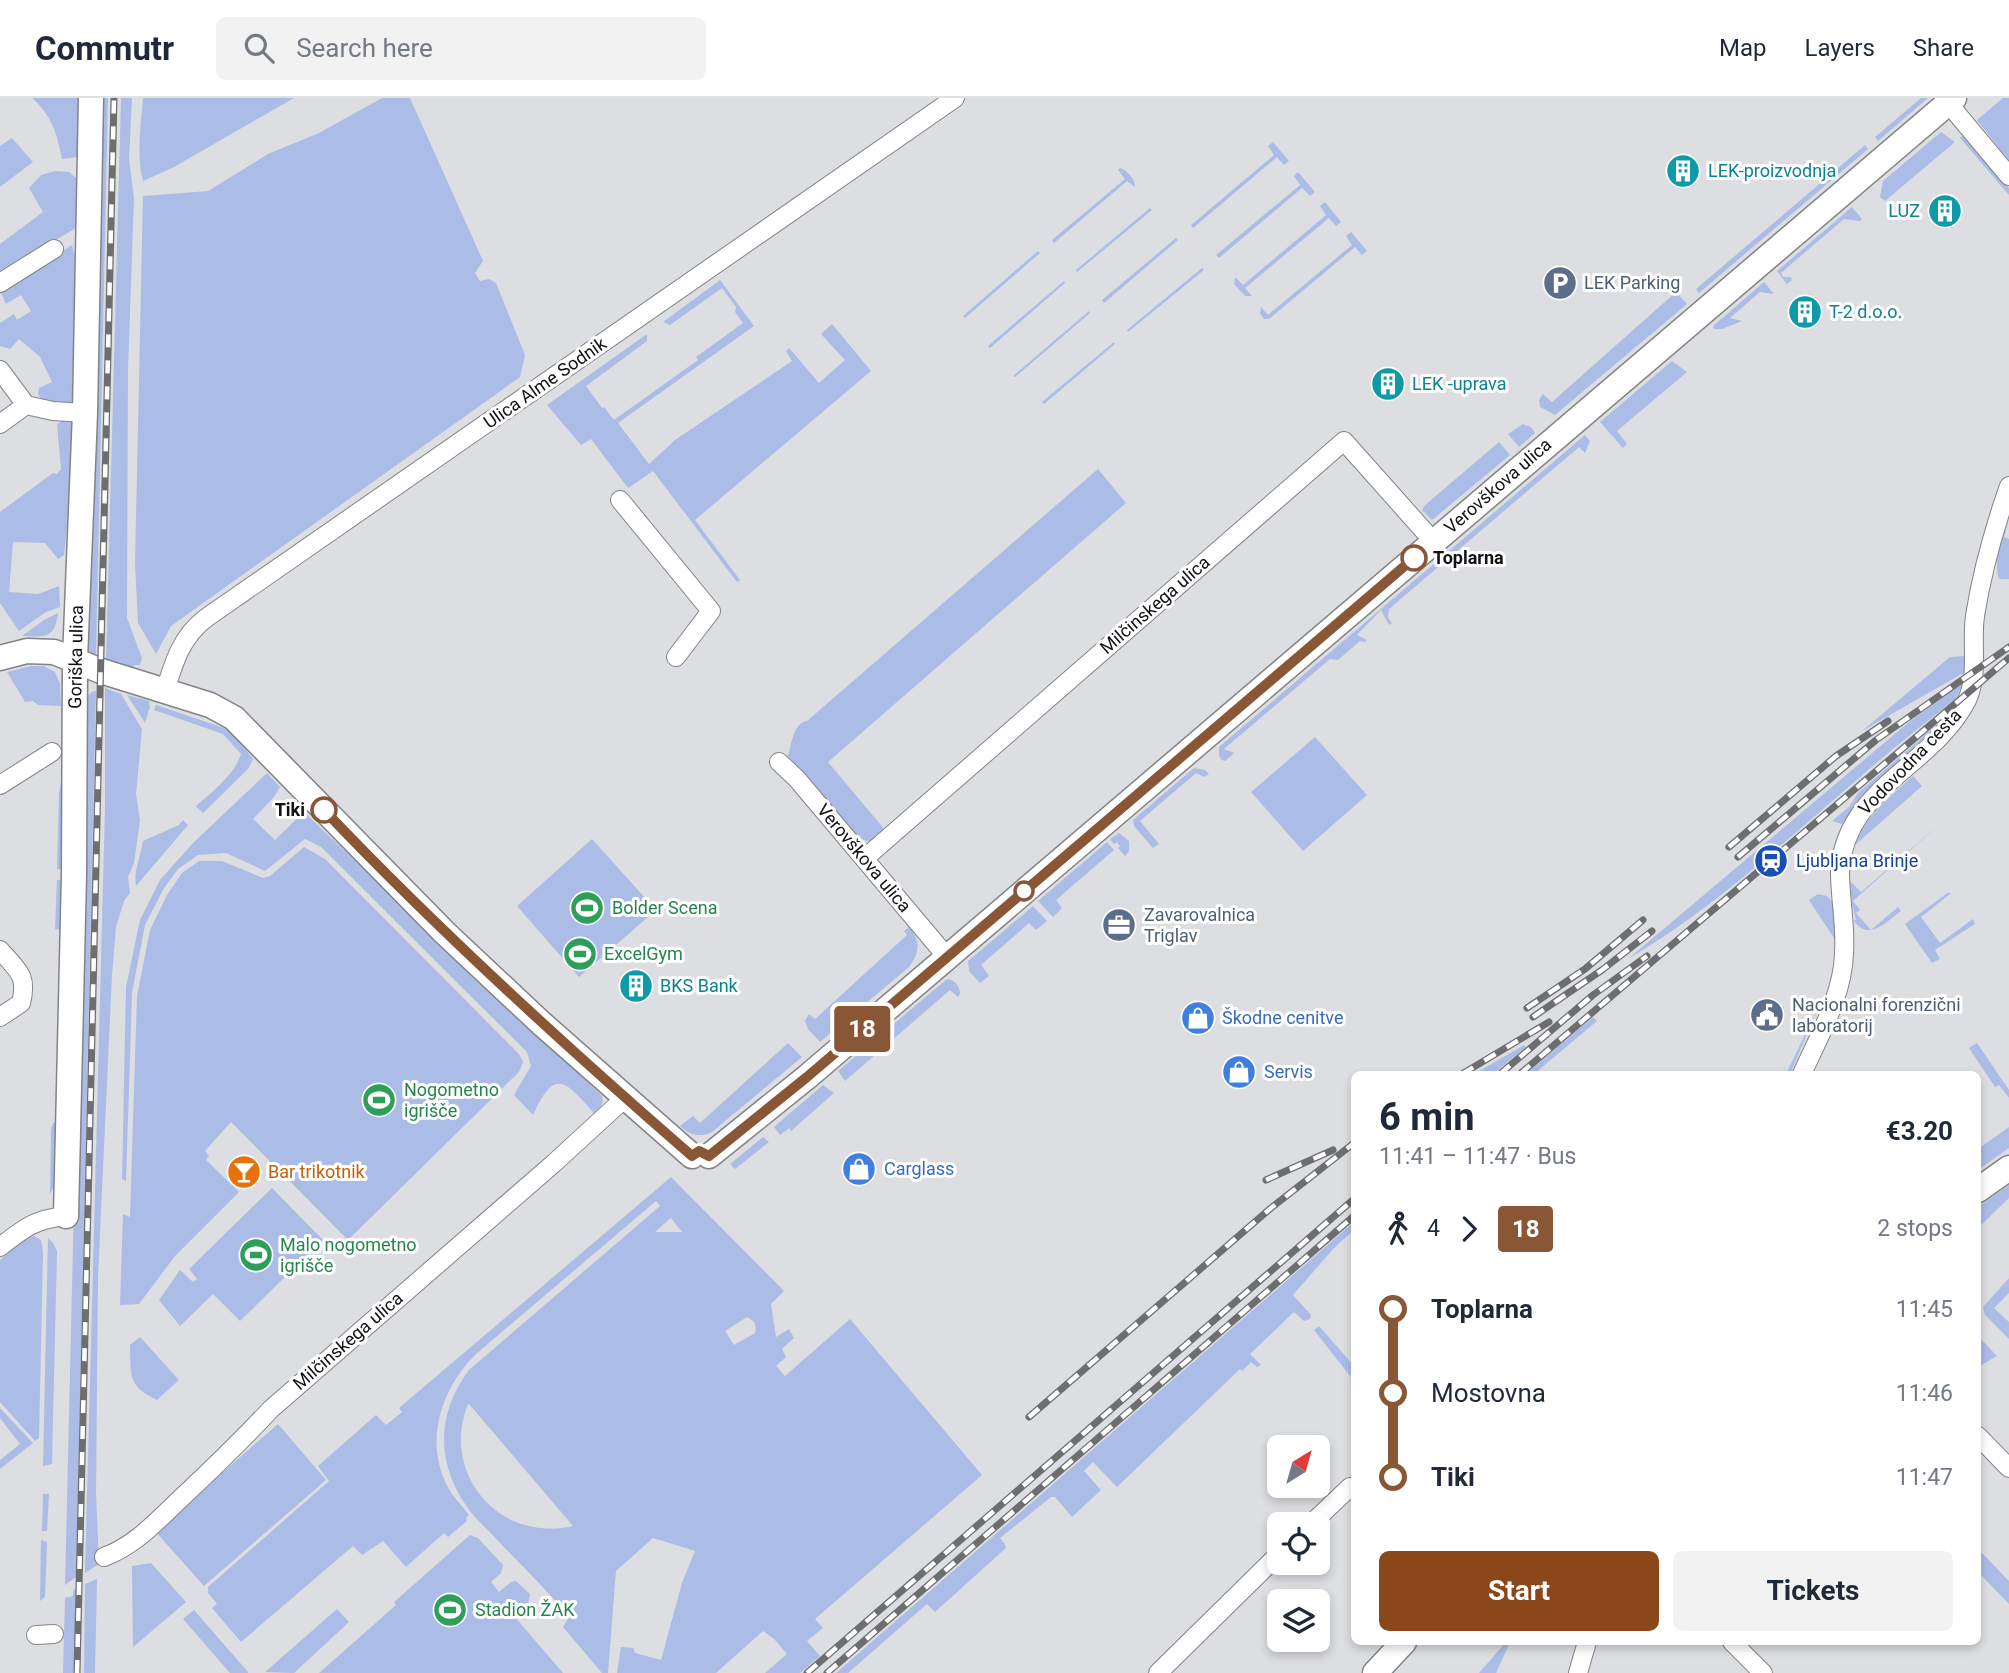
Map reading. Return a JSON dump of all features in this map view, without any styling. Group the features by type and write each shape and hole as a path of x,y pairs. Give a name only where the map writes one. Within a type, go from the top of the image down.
{"street":[{"name":"Goriška ulica","path":"66,1216 74,901 75,659 85,413 91,98"},
{"name":"Ulica Alme Sodnik","path":"165,691 181,646 195,627 206,618 955,98"},
{"path":"1951,100 2009,176"},
{"name":"Verovškova ulica","path":"625,1098 700,1156 807,1077 1951,100"},
{"path":"0,283 54,249"},
{"path":"0,370 26,405 54,411 85,413"},
{"path":"0,424 26,405"},
{"name":"Milčinskega ulica","path":"865,858 1345,441 1433,541"},
{"name":"Vodovodna cesta","path":"1803,1071 1842,977 1844,951 1840,859 1848,832 1868,802 1936,739 1968,698 1972,684 1973,632 1983,571 2009,486"},
{"path":"620,500 711,611 676,657"},
{"path":"0,658 27,651 52,651 101,671 210,705 245,728 400,890 625,1098"},
{"path":"0,785 52,752"},
{"name":"Verovškova ulica","path":"779,762 797,779 947,957"},
{"path":"0,950 20,973 25,986 21,1003 0,1017"},
{"name":"Milčinskega ulica","path":"104,1557 121,1551 139,1537 231,1451 271,1409 625,1098"},
{"path":"1981,1188 2009,1168"},
{"path":"0,1247 39,1220 66,1216"},
{"path":"1981,1439 2009,1468"},
{"path":"1324,1512 1351,1488"},
{"path":"1158,1673 1267,1567"},
{"path":"1374,1673 1401,1645"},
{"path":"1578,1673 1586,1645"},
{"path":"1735,1645 1763,1673"}],"shaded area":[{"path":"32,98 80,98 78,157 62,159 53,126"},
{"path":"100,98 108,98 96,658 89,654 87,648"},
{"path":"121,98 132,98 129,159 134,198 128,369 127,618 142,658 140,665 131,669 106,661"},
{"path":"143,98 294,98 174,167 143,181 139,150"},
{"path":"382,98 410,98 483,261 475,273 480,281 489,279 496,283 525,355 520,377 171,626 156,654 138,623 135,564 143,196 208,191 268,154 319,133"},
{"path":"1921,98 1928,98 1878,141 1875,137"},
{"path":"2003,98 2009,98 2009,161 1977,120"},
{"path":"1941,132 1955,142 1885,201 1880,197 1883,181"},
{"path":"1964,134 2009,188 2009,195 1960,138"},
{"path":"12,138 33,162 0,187 0,146"},
{"path":"1273,142 1289,161 1284,165 1277,157 1193,228 1191,225 1274,155 1268,146"},
{"path":"1865,145 1868,149 1699,293 1696,289"},
{"path":"1120,168 1134,181 1135,187 1127,181 1054,243 1052,240 1125,179 1118,170"},
{"path":"55,171 69,172 77,179 78,227 0,272 0,244 43,212 29,188 41,175"},
{"path":"1298,172 1315,192 1310,196 1302,188 1219,258 1216,255 1300,185 1294,176"},
{"path":"1325,202 1341,222 1336,226 1329,218 1245,288 1252,296 1245,296 1234,284 1235,277 1243,285 1326,215 1320,206"},
{"path":"1852,207 1862,219 1844,219 1781,273 1783,277 1791,277 1792,280 1787,284 1777,271"},
{"path":"1150,208 1152,210 1077,272 1076,270"},
{"path":"1351,232 1367,251 1362,255 1355,247 1269,319 1264,319 1260,313 1261,307 1268,315 1352,245 1346,236"},
{"path":"1176,238 1178,240 1104,303 1102,300"},
{"path":"72,245 75,257 72,400 70,405 44,403 38,394 39,388 52,382 40,357 19,339 10,349 0,346 0,323 14,314 17,320 31,311 21,295 6,304 0,291"},
{"path":"1038,251 1040,253 965,318 963,316"},
{"path":"1202,268 1204,270 1128,332 1127,330"},
{"path":"720,280 754,326 618,423 649,464 675,440 792,361 786,351 789,348 819,383 845,360 821,334 832,324 871,371 695,520 740,580 737,582 653,471 628,488 591,439 581,445 547,405 647,334 647,341 586,386 614,420 698,360 696,357 743,323 735,312 736,307 722,288 670,325 663,322"},
{"path":"1064,281 1065,283 990,348 988,346"},
{"path":"1764,282 1774,294 1760,292 1730,318 1742,321 1722,329 1714,329 1713,326"},
{"path":"1676,292 1687,304 1555,415 1540,407 1539,400 1543,394 1552,402"},
{"path":"1089,311 1090,313 1013,376"},
{"path":"1114,342 1115,344 1044,404 1042,402"},
{"path":"1672,361 1687,372 1617,431 1627,444 1623,448 1600,422"},
{"path":"63,419 72,420 71,487 64,555 58,559 45,543 13,542 9,592 38,594 59,586 60,607 46,612 19,631 0,603 0,512 61,469 57,425"},
{"path":"1523,424 1531,427 1535,433 1519,447 1508,434"},
{"path":"1585,435 1590,441 1585,453 1579,447 1389,609 1388,618 1392,623 1389,625 1381,610 1357,635 1367,640 1365,642 1360,641 1338,660 1330,659 1224,749 1234,753 1225,761 1222,760 1219,747"},
{"path":"1499,442 1510,455 1432,520 1422,510 1424,506"},
{"path":"1098,469 1126,503 828,762 885,830 871,842 860,839 788,756 799,725 807,721"},
{"path":"2009,519 2004,537 2009,539 2009,579 1999,579 1998,557"},
{"path":"58,613 54,628 48,635 22,636 44,620"},
{"path":"1965,656 1965,672 1862,731 1950,657"},
{"path":"44,666 55,672 60,684 61,706 25,702 7,672"},
{"path":"1964,682 1955,700 1755,867 1672,931 1628,959 1909,722"},
{"path":"105,688 121,694 142,729 136,794 140,820 134,863 128,877 130,893 124,901 116,927 112,975 98,1277 96,1493 99,1564 85,1573 105,808"},
{"path":"94,691 76,1577 65,1585 86,696"},
{"path":"127,695 149,701 145,723"},
{"path":"156,705 227,729 253,759 248,769 203,813 196,806 228,776 241,754 223,734 154,710"},
{"path":"1946,717 1864,796 1842,824 1832,821 1849,807 1858,793"},
{"path":"1315,737 1367,795 1303,851 1251,792"},
{"path":"64,762 66,870 57,869 59,794"},
{"path":"1194,768 1205,770 1209,774 1204,777 1196,773 1140,821 1159,844 1153,848 1134,826 1133,820"},
{"path":"267,773 280,787 253,819 275,840 304,812 602,1096 602,1104 598,1110 594,1113 575,1093 561,1084 548,1090 533,1115 514,1095 531,1066 527,1052 321,847 305,839 265,871 226,853 198,855 178,869 164,888 145,925 132,993 126,1181 122,1179 126,987 140,920 160,880 193,843"},
{"path":"1913,776 1922,786 1855,845 1872,815"},
{"path":"183,820 188,825 136,886 136,870 143,841 179,825"},
{"path":"1942,822 1853,901 1860,910 1856,913 1871,930 1860,927 1854,921 1856,919 1852,905 1850,881 1861,892"},
{"path":"1119,833 1129,841 1129,851 1125,856 1118,848 1120,846 1117,842 1114,844 1110,839"},
{"name":"Bolder Scena","path":"592,839 656,910 579,977 517,906"},
{"path":"1107,842 1114,850 1056,900 1062,908 1053,917 1038,901"},
{"path":"304,847 325,859 519,1054 523,1062 519,1072 348,1240 231,1122 205,1151 209,1156 206,1160 239,1192 175,1256 139,1304 120,1305 123,1214 130,1217 137,996 150,930 167,895 182,873 199,861 222,861 263,878 270,876"},
{"path":"57,880 65,880 60,930 55,929"},
{"path":"1949,892 1950,894 1921,917 1940,943 1973,919 1975,924 1935,950 1940,959 1932,963 1905,924"},
{"path":"1818,894 1827,896 1833,903 1836,941 1809,900"},
{"path":"1033,906 1047,921 1036,930 1029,923 981,965 989,976 980,983 969,971 968,961"},
{"path":"1898,907 1901,911 1883,925 1871,930"},
{"path":"909,927 916,937 918,947 909,967 820,1042 808,1029 805,1021 809,1014 815,1019 907,935 904,931"},
{"path":"947,979 958,986 958,997 950,990 845,1081 838,1071"},
{"path":"1819,1006 1791,1071 1787,1071"},
{"path":"1593,1017 1597,1021 1538,1071 1530,1071"},
{"path":"788,1043 802,1057 712,1132 695,1135 680,1126 693,1116 700,1123"},
{"path":"1977,1043 2009,1090 2009,1098 1999,1085 1995,1087 1969,1048"},
{"path":"1524,1045 1526,1047 1497,1071 1479,1071"},
{"path":"823,1085 834,1093 791,1131 789,1128 780,1135 774,1127"},
{"path":"53,1123 60,1124 56,1183 50,1194 51,1129"},
{"path":"2009,1127 2009,1148 1981,1168 1981,1147"},
{"path":"763,1137 769,1142 735,1169 730,1164"},
{"path":"671,1177 784,1291 771,1304 776,1337 789,1329 794,1338 782,1349 786,1357 776,1366 785,1376 850,1319 982,1475 815,1619 823,1628 807,1641 820,1656 800,1673 765,1673 787,1654 763,1631 716,1673 617,1673 621,1647 633,1648 635,1653 661,1660 682,1583 695,1551 653,1538 616,1571 608,1673 602,1673 563,1627 569,1617 474,1516 462,1499 447,1463 445,1425 457,1388 469,1370 660,1206 656,1201 476,1354 452,1385 439,1420 438,1458 452,1494 469,1515 467,1521 448,1537 444,1533 406,1567 383,1541 362,1555 353,1546 241,1642 212,1608 217,1604 208,1593 208,1587 329,1481 318,1466 376,1415 386,1425 402,1412 399,1408","holes":["671,1218 682,1232 655,1232 656,1231","747,1317 755,1325 755,1333 734,1345 725,1331","469,1404 573,1526 546,1529 521,1524 500,1513 482,1498 469,1478 462,1455 461,1430"]},
{"path":"2009,1185 2009,1198 1981,1225 1981,1205"},
{"name":"Malo nogometno igrišče","path":"272,1188 323,1240 240,1321 213,1294 180,1326 159,1300 180,1270 193,1282 197,1279 189,1269"},
{"path":"1351,1225 1351,1233 1293,1295 1311,1315 1310,1319 1304,1321 1294,1312 1250,1354 1261,1365 1257,1367 1251,1362 1242,1371 1240,1369 1117,1487 1093,1462 1084,1471 1101,1490 1072,1517 1055,1497 1051,1497 1000,1538 1006,1548 935,1612 927,1604 848,1673 836,1673"},
{"path":"34,1236 41,1240 43,1252 39,1438 35,1441 0,1402 0,1260 23,1241"},
{"path":"48,1238 57,1251 52,1464 43,1466"},
{"path":"2009,1278 2009,1293 1994,1308 2009,1322 2009,1339 1985,1315 1983,1307"},
{"path":"1319,1326 1351,1363 1351,1377 1314,1330"},
{"path":"140,1337 179,1380 157,1400 140,1390 133,1378 130,1345"},
{"path":"1981,1339 1997,1356 1981,1365"},
{"path":"0,1408 33,1443 0,1469 0,1460 20,1444 0,1418"},
{"path":"278,1424 326,1480 204,1586 155,1531"},
{"path":"43,1494 49,1494 47,1531 42,1531"},
{"name":"Stadion ŽAK","path":"470,1535 478,1538 503,1565 501,1573 491,1582 499,1592 516,1581 530,1594 528,1604 514,1616 563,1673 319,1673 396,1605 394,1602"},
{"path":"41,1540 47,1542 45,1597 40,1601"},
{"path":"1981,1552 2009,1581 2009,1604 1981,1575"},
{"path":"151,1563 186,1602 133,1647 132,1566"},
{"path":"97,1579 95,1673 84,1673 85,1584"},
{"path":"76,1588 74,1673 63,1673 65,1598 73,1596"},
{"path":"337,1609 349,1622 294,1673 265,1672"},
{"path":"194,1610 248,1673 230,1673 183,1619"},
{"path":"1503,1645 1509,1645 1496,1673 1479,1673"}],"railway":[{"path":"77,1673 114,98"},
{"path":"1738,857 1876,740 2009,647"},
{"path":"1524,1071 2009,658"},
{"path":"1729,847 1836,756 1888,721"},
{"path":"1527,1008 1585,969 1643,920"},
{"path":"1533,1017 1602,970 1652,931"},
{"path":"1504,1071 1593,995 1647,956"},
{"path":"1467,1071 1549,1022"},
{"path":"1029,1417 1271,1208 1351,1145"},
{"path":"1266,1180 1333,1150"},
{"path":"807,1673 1351,1202"},
{"path":"827,1673 1351,1219"}],"bus line":[{"name":"18","path":"324,810 400,890 541,1023 692,1156 702,1151 709,1156 807,1077 1414,558"}],"place":[{"name":"LEK-proizvodnja","path":"1683,171"},
{"name":"LUZ","path":"1945,211"},
{"name":"LEK Parking","path":"1560,283"},
{"name":"T-2 d.o.o.","path":"1805,312"},
{"name":"LEK -uprava","path":"1388,384"},
{"name":"Toplarna","path":"1414,558"},
{"name":"Tiki","path":"324,810"},
{"name":"Ljubljana Brinje","path":"1771,861"},
{"name":"Bolder Scena","path":"587,908"},
{"name":"Zavarovalnica Triglav","path":"1119,925"},
{"name":"ExcelGym","path":"580,954"},
{"name":"BKS Bank","path":"636,986"},
{"name":"Nacionalni forenzični laboratorij","path":"1767,1015"},
{"name":"Škodne cenitve","path":"1198,1018"},
{"name":"Servis","path":"1239,1072"},
{"name":"Nogometno igrišče","path":"379,1100"},
{"name":"Carglass","path":"859,1169"},
{"name":"Bar trikotnik","path":"244,1172"},
{"name":"Malo nogometno igrišče","path":"256,1255"},
{"name":"Stadion ŽAK","path":"450,1610"}]}
